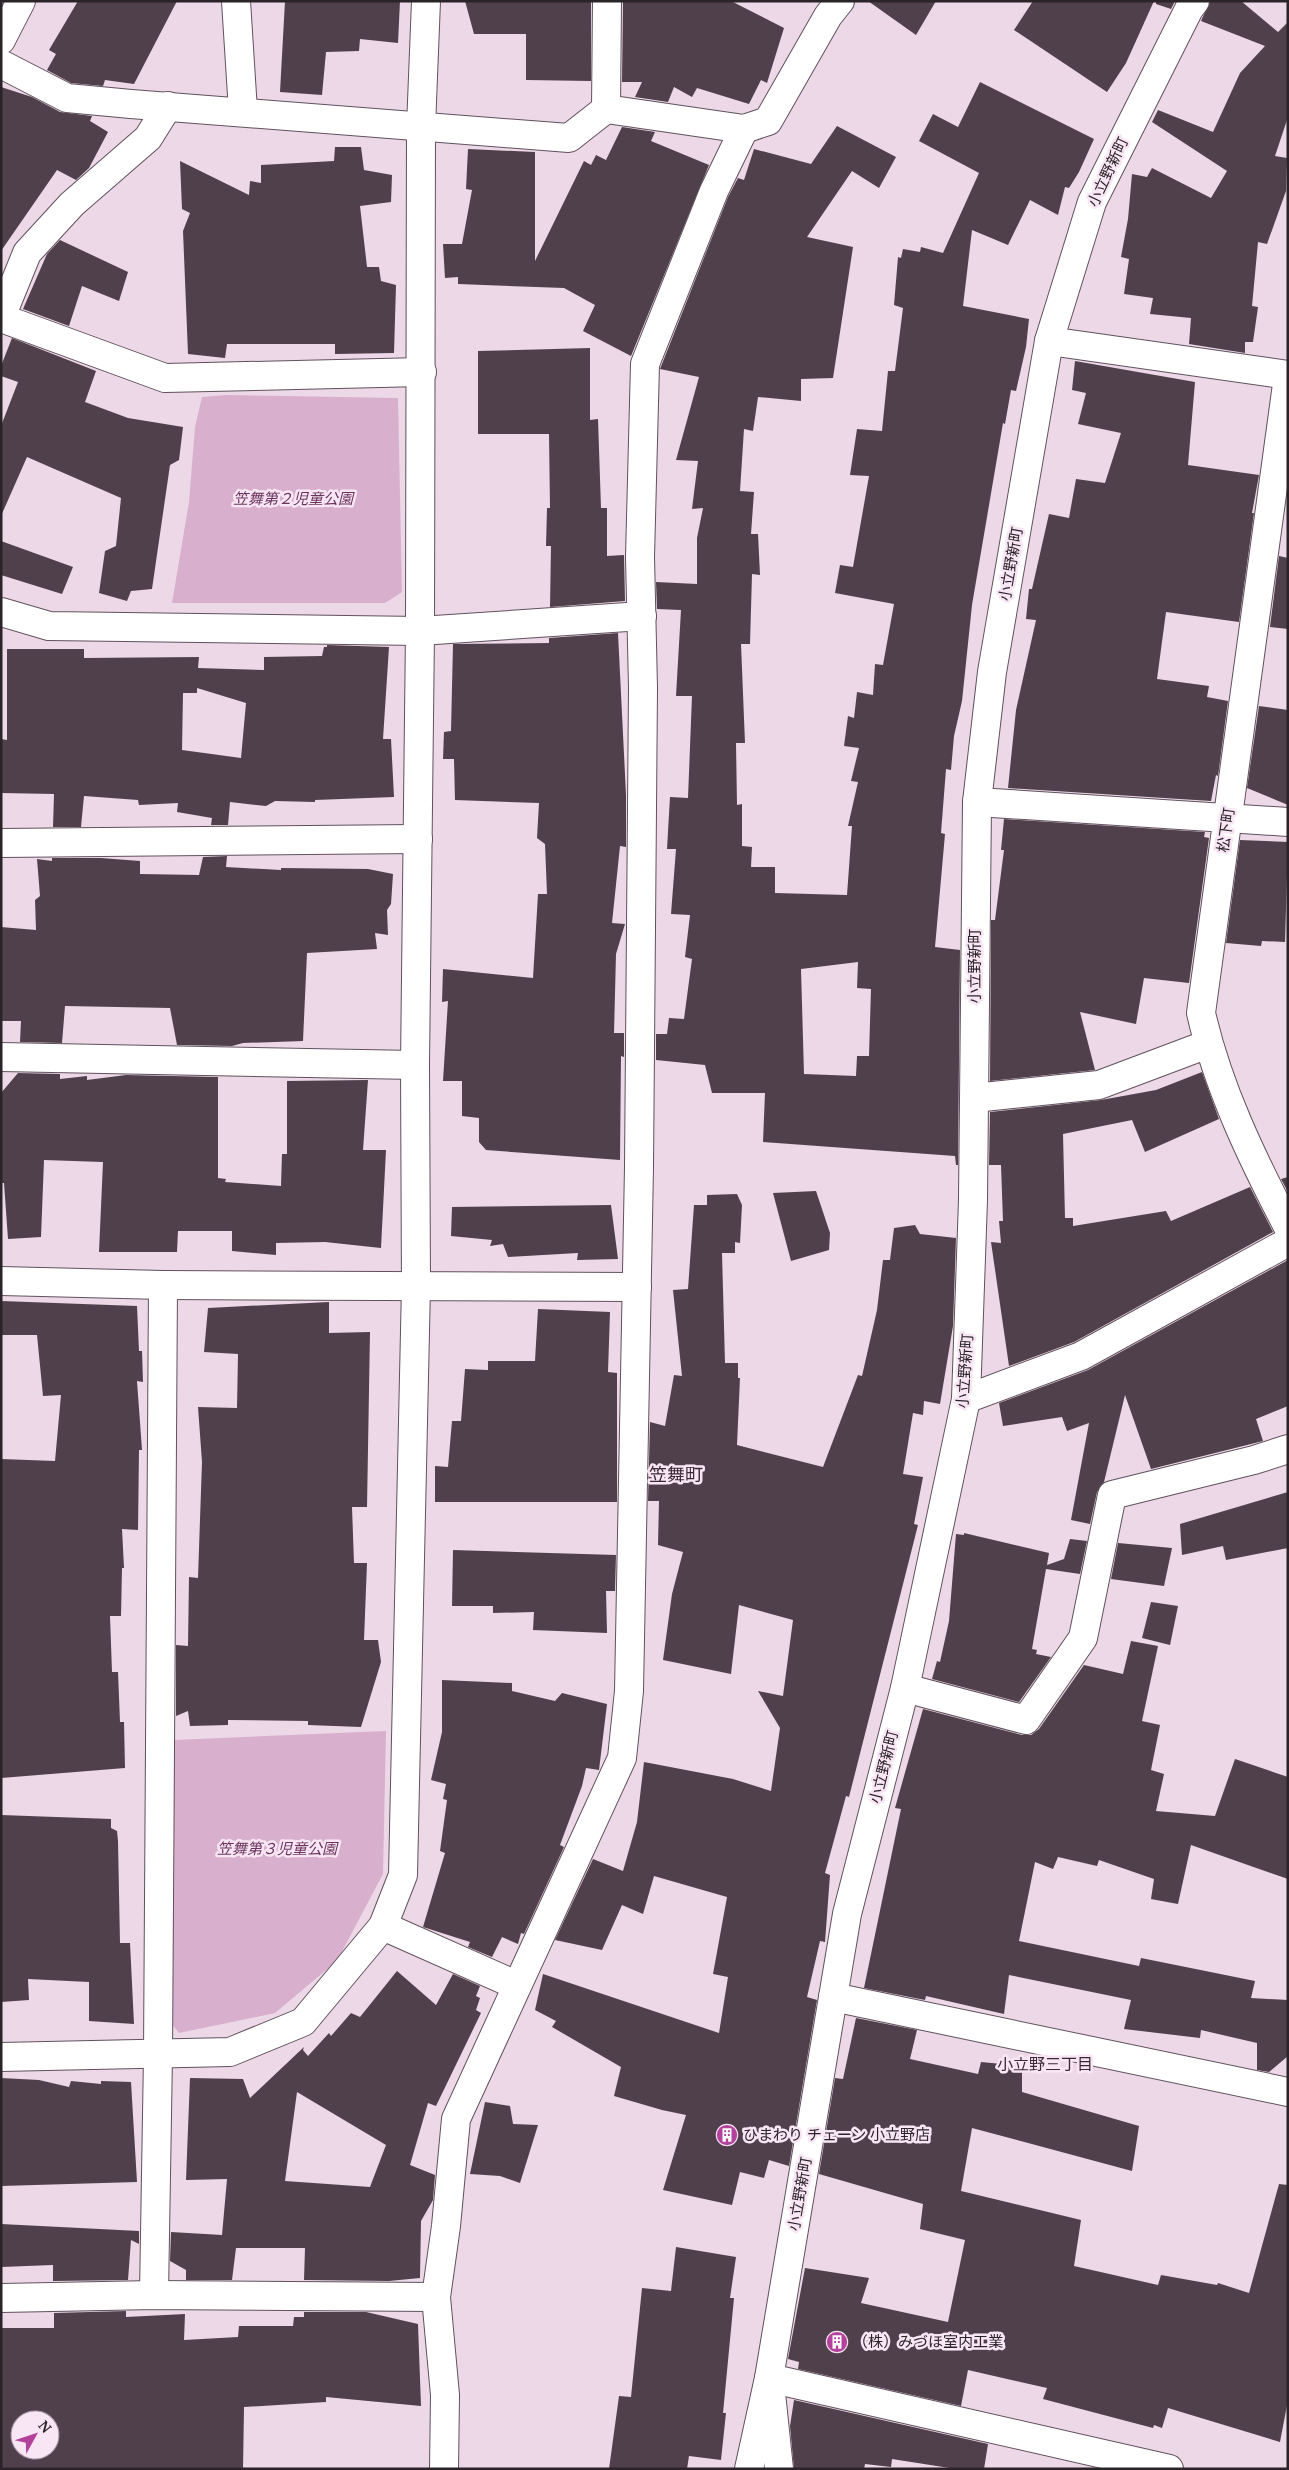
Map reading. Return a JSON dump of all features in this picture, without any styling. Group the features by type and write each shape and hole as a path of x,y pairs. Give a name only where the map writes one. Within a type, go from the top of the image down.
{"street":[{"path":"1,40 21,1"},
{"path":"236,1 243,111"},
{"path":"1,2057 230,2052 304,2022 383,1926 403,1876 416,1286 415,1065 422,372 422,127 426,1"},
{"path":"606,109 607,1"},
{"name":"小立野新町","path":"769,2378 847,1914 905,1688 966,1399 973,1200 977,802 992,672 1049,341 1092,202 1189,9 1195,1"},
{"path":"1,64 67,98 569,138 606,109 744,130 768,121 832,6"},
{"path":"168,106 148,138 72,204 27,253 1,317 165,378 422,372"},
{"path":"444,2469 445,2395 436,2296 446,2226 456,2119 622,1758 629,1691 637,1287 643,688 640,556 645,364 714,191 744,130"},
{"path":"1049,341 1288,376"},
{"name":"松下町","path":"1288,376 1201,1013 1208,1044 1254,1159 1288,1227"},
{"path":"1,612 49,626 420,631 642,616"},
{"path":"977,802 1288,822"},
{"path":"1,843 418,839"},
{"path":"974,1098 1099,1085 1208,1044"},
{"path":"1,1056 415,1065"},
{"path":"966,1399 1081,1356 1288,1242"},
{"path":"1,1281 163,1285 637,1287"},
{"path":"154,2295 158,2055 163,1285"},
{"path":"905,1688 1026,1720 1083,1638 1112,1495 1254,1460 1288,1449"},
{"path":"383,1926 516,1985"},
{"path":"833,1997 1288,2092"},
{"path":"1,2298 154,2295 436,2296"},
{"path":"749,2469 769,2378"},
{"path":"769,2378 779,2469"},
{"path":"769,2378 1170,2469"}],"green space":[{"name":"笠舞第２児童公園","path":"226,395 398,398 402,592 385,603 172,603 189,502 195,427 202,397"},
{"name":"笠舞第３児童公園","path":"386,1731 383,1874 337,1961 275,2013 179,2033 171,2023 174,1740"}],"building":[{"path":"78,1 177,1 134,84 105,80 103,86 71,83 47,70 56,54 49,50"},
{"path":"285,1 400,1 398,43 360,39 359,51 326,52 322,95 280,92"},
{"path":"465,1 591,1 591,81 526,80 526,34 474,34"},
{"path":"623,1 731,1 784,28 767,83 761,80 749,104 697,88 692,97 674,87 668,102 635,97 642,82 622,82"},
{"path":"868,1 936,1 916,35"},
{"path":"1033,1 1154,1 1126,63 1107,92 1014,30"},
{"path":"1156,1 1175,1 1171,9 1156,4"},
{"path":"1210,1 1241,1 1278,32 1288,22 1288,117 1275,156 1287,158 1286,191 1267,244 1258,242 1252,306 1258,307 1253,342 1245,342 1245,353 1189,344 1191,318 1150,314 1153,298 1124,294 1129,259 1121,257 1128,219 1132,174 1147,177 1152,168 1211,198 1227,171 1152,122 1158,110 1213,132 1240,73 1265,46 1201,21"},
{"path":"980,82 1094,139 1079,172 1069,188 1065,187 1058,215 1030,200 1008,245 972,230 963,306 1029,319 1026,347 1016,391 1011,390 1005,424 1003,423 972,605 962,701 954,736 951,770 946,769 941,833 945,834 935,947 960,950 958,1165 956,1165 955,1156 763,1142 765,1093 712,1093 705,1065 656,1060 656,1034 667,1034 669,1018 684,1019 692,959 685,957 690,915 671,914 676,849 667,849 670,797 688,798 692,696 676,696 681,610 657,609 656,582 697,584 697,538 703,508 692,509 698,461 676,460 699,377 660,369 728,197 738,178 744,180 754,149 811,164 837,126 896,157 879,188 852,171 807,237 853,247 833,378 801,379 801,401 758,397 753,431 744,429 740,491 754,492 751,534 758,534 760,575 752,574 750,644 741,644 745,743 736,743 737,805 742,804 742,846 752,847 751,867 775,867 775,893 847,895 852,826 848,826 858,782 851,781 859,748 844,746 848,716 854,718 857,692 873,695 875,664 883,665 894,604 835,593 840,565 853,567 869,476 850,475 857,429 882,431 888,371 895,371 903,308 894,305 898,257 901,258 903,249 920,252 921,247 943,253 979,173 919,141 933,114 958,127","holes":["858,962 857,988 871,989 869,1056 857,1056 856,1076 804,1074 801,969"]},
{"path":"1,87 32,97 60,112 92,116 90,121 108,132 89,168 76,180 57,170 1,251"},
{"path":"622,127 655,132 651,141 709,165 631,356 583,331 595,305 564,288 458,284 458,277 445,278 443,244 462,244 472,190 466,189 468,149 535,152 535,261 584,161 591,165 596,155 606,160"},
{"path":"335,147 361,147 364,170 392,175 391,202 360,206 367,267 379,267 381,281 396,285 394,353 335,354 335,344 227,344 225,358 188,354 183,231 190,213 182,209 180,161 249,195 250,181 261,183 261,165 334,161"},
{"path":"60,240 128,272 119,301 82,286 69,326 23,309 47,254"},
{"path":"12,338 96,371 85,402 128,418 183,427 179,460 170,465 152,589 131,591 127,601 99,593 105,551 116,546 121,498 27,457 1,516 1,426 18,382 1,376 1,366"},
{"path":"590,348 590,420 598,419 601,508 607,508 607,556 624,555 625,601 550,607 551,546 546,546 547,508 550,508 549,434 478,434 478,351"},
{"path":"1075,361 1195,382 1188,465 1259,475 1252,513 1254,513 1239,622 1166,612 1157,679 1209,686 1207,697 1228,701 1218,776 1216,775 1211,801 1008,788 1016,710 1036,620 1026,619 1029,589 1032,589 1049,514 1069,518 1076,479 1105,483 1121,433 1078,424 1086,393 1072,390"},
{"path":"1,541 73,567 62,594 1,575"},
{"path":"1279,556 1288,558 1288,629 1270,627"},
{"path":"618,633 626,795 626,847 620,846 612,923 625,924 616,954 614,1033 624,1033 624,1057 621,1056 620,1160 486,1150 479,1142 479,1118 462,1116 462,1081 443,1081 448,1001 442,1002 443,969 533,978 538,894 547,894 545,844 537,838 539,803 455,800 454,759 443,759 444,732 451,731 453,644 549,643 549,638"},
{"path":"327,645 389,647 383,739 391,739 394,797 315,800 315,802 275,801 266,806 230,802 228,825 211,825 212,818 177,812 178,803 139,805 138,800 84,796 81,827 53,827 54,794 1,793 1,739 7,740 7,649 84,649 84,658 199,657 198,668 264,670 264,657 322,656 324,647 327,647","holes":["197,688 246,703 241,758 182,750 183,693 197,693"]},
{"path":"1259,706 1288,710 1288,805 1247,788"},
{"path":"1004,819 1205,832 1204,837 1209,838 1189,983 1144,978 1136,1024 1080,1012 1095,1070 990,1081 991,920 995,920 1004,850 1001,850"},
{"path":"1240,840 1288,842 1285,942 1262,941 1261,946 1226,943"},
{"path":"227,856 226,867 281,870 281,868 368,869 393,874 391,904 387,910 388,935 375,933 377,949 307,953 303,1041 243,1043 232,1046 177,1045 170,1008 65,1006 62,1043 20,1042 21,1021 1,1021 1,927 36,930 35,900 40,896 37,859 52,861 52,858 101,858 140,861 140,874 199,875 203,857"},
{"path":"1202,1072 1219,1119 1145,1152 1132,1120 1063,1134 1065,1218 1073,1218 1073,1226 1166,1211 1171,1221 1250,1187 1273,1232 1074,1342 1009,1366 991,1242 1001,1243 999,1221 1003,1221 1001,1165 989,1165 990,1112 1101,1100 1156,1090"},
{"path":"18,1073 60,1074 60,1079 87,1076 87,1080 126,1075 218,1077 218,1178 226,1179 225,1182 281,1186 282,1154 287,1154 287,1081 368,1080 363,1150 386,1150 381,1248 325,1242 276,1243 276,1255 232,1251 232,1231 178,1231 177,1252 99,1252 103,1162 44,1160 41,1237 8,1239 4,1183 1,1183 1,1093"},
{"path":"1288,1177 1288,1192 1281,1179"},
{"path":"816,1191 830,1233 829,1250 791,1261 773,1193"},
{"path":"737,1194 742,1205 740,1243 735,1242 735,1253 722,1253 725,1363 738,1363 738,1378 740,1378 737,1445 823,1467 858,1375 862,1376 877,1310 883,1260 890,1260 894,1228 915,1225 920,1234 956,1238 953,1326 940,1404 924,1401 923,1415 913,1413 903,1474 923,1477 914,1524 918,1525 849,1797 846,1796 825,1873 830,1875 825,1942 820,1941 807,1997 817,2000 789,2166 769,2160 764,2178 740,2172 732,2205 663,2190 686,2115 614,2096 621,2067 552,2027 556,2021 535,2010 543,1974 719,2033 728,1977 713,1974 727,1897 654,1876 643,1914 622,1905 602,1950 555,1940 593,1859 623,1871 637,1822 644,1762 733,1779 771,1791 780,1728 758,1691 783,1696 793,1620 739,1605 731,1674 663,1660 672,1594 683,1552 658,1545 659,1501 648,1501 650,1422 665,1426 674,1375 682,1376 673,1290 688,1289 694,1205 707,1205 707,1195"},
{"path":"611,1205 618,1259 577,1260 578,1253 508,1257 503,1244 490,1246 492,1240 451,1236 452,1207"},
{"path":"1288,1260 1288,1406 1256,1419 1263,1441 1151,1469 1125,1395 1104,1482 1097,1492 1090,1524 1071,1520 1089,1423 1067,1431 1062,1417 1003,1426 999,1403 1088,1370"},
{"path":"1,1301 137,1306 139,1351 142,1351 143,1382 137,1381 142,1450 139,1450 138,1530 122,1529 124,1568 122,1568 121,1616 110,1616 112,1672 118,1672 120,1722 124,1722 125,1768 1,1778 1,1459 55,1461 61,1395 43,1396 37,1335 1,1335"},
{"path":"329,1302 329,1333 370,1332 367,1507 352,1507 354,1563 367,1563 364,1640 378,1640 381,1662 361,1727 308,1725 308,1721 228,1720 228,1725 190,1726 188,1711 176,1716 176,1645 188,1646 189,1577 198,1578 202,1462 198,1407 237,1408 238,1354 204,1352 208,1308"},
{"path":"538,1309 610,1312 608,1372 617,1373 617,1502 435,1502 435,1466 448,1467 452,1421 461,1421 465,1369 488,1370 488,1361 535,1361"},
{"path":"1288,1492 1288,1548 1226,1560 1223,1546 1182,1555 1180,1524"},
{"path":"964,1533 1049,1553 1047,1565 1064,1559 1070,1539 1087,1541 1080,1574 1046,1569 1032,1649 1037,1650 1036,1654 1051,1657 1019,1702 932,1679 937,1661 940,1662 949,1621 956,1534 964,1535"},
{"path":"1118,1543 1172,1548 1164,1586 1111,1579"},
{"path":"453,1550 616,1555 615,1591 606,1591 607,1633 533,1630 534,1612 493,1613 493,1606 452,1606"},
{"path":"1151,1602 1178,1606 1170,1645 1142,1638"},
{"path":"1131,1641 1158,1646 1142,1721 1160,1725 1151,1770 1164,1774 1156,1811 1215,1816 1235,1759 1288,1777 1288,1879 1191,1845 1178,1904 1151,1899 1154,1879 1099,1860 1097,1866 1058,1857 1053,1869 1035,1862 1019,1941 1139,1966 1141,1958 1255,1981 1251,1998 1288,2000 1288,2056 1269,2072 1257,2070 1257,2043 1201,2030 1200,2038 1124,2029 1131,2000 1009,1975 1004,2014 926,1996 925,2000 864,1988 901,1809 895,1808 923,1709 1022,1735 1031,1735 1039,1729 1084,1665 1123,1674"},
{"path":"442,1680 512,1683 512,1691 555,1701 562,1693 607,1704 599,1770 586,1768 582,1786 560,1845 564,1847 524,1934 521,1933 518,1944 502,1937 492,1957 468,1947 470,1942 423,1927 445,1853 440,1851 447,1800 443,1799 446,1784 431,1780 442,1732"},
{"path":"1,1815 111,1819 111,1828 117,1831 118,1841 120,1943 130,1943 134,2024 89,2021 89,1982 28,1979 29,2000 1,2002"},
{"path":"397,1971 436,2005 453,1974 480,1986 476,1996 480,1998 476,2010 481,2013 436,2106 428,2103 410,2165 435,2175 433,2200 421,2221 420,2278 389,2281 304,2280 305,2248 236,2248 232,2280 186,2280 186,2270 170,2261 171,2232 222,2235 227,2179 186,2180 190,2078 243,2079 250,2098 304,2047 303,2050 308,2056 329,2033 331,2036 351,2013 360,2017","holes":["297,2092 386,2145 370,2187 285,2181"]},
{"path":"856,2018 917,2030 910,2059 978,2074 981,2062 1022,2066 1022,2092 1139,2126 1132,2171 972,2128 961,2191 1081,2220 1074,2266 1158,2285 1161,2275 1217,2285 1218,2283 1249,2293 1279,2184 1288,2185 1288,2400 1280,2442 1168,2408 1162,2428 1154,2425 1153,2428 1043,2399 1047,2388 968,2370 961,2406 798,2369 799,2362 788,2359 805,2268 869,2278 861,2303 948,2322 965,2240 920,2229 923,2204 819,2174 835,2078 843,2079"},
{"path":"1,2078 39,2080 69,2087 71,2081 101,2084 101,2081 131,2082 137,2182 1,2186"},
{"path":"485,2102 510,2106 513,2124 538,2125 520,2183 500,2176 470,2174"},
{"path":"1,2224 139,2231 139,2244 131,2240 128,2280 53,2281 53,2265 1,2267"},
{"path":"676,2247 736,2257 730,2298 734,2298 723,2413 726,2413 721,2460 689,2456 687,2469 609,2469 619,2396 631,2397 642,2288 671,2291"},
{"path":"126,2311 126,2317 185,2314 184,2340 238,2337 239,2326 293,2326 294,2317 304,2317 304,2312 366,2312 418,2324 421,2406 326,2397 326,2402 244,2407 243,2469 1,2469 1,2328 54,2328 54,2313"},
{"path":"794,2400 988,2444 984,2469 956,2469 892,2459 891,2467 865,2464 864,2469 794,2469 790,2426"}],"place":[{"name":"ひまわり チェーン 小立野店","path":"727,2135"},
{"name":"（株）みづほ室内工業","path":"837,2342"}],"district":[{"name":"笠舞町","path":"676,1475"},
{"name":"小立野三丁目","path":"1045,2064"}]}
